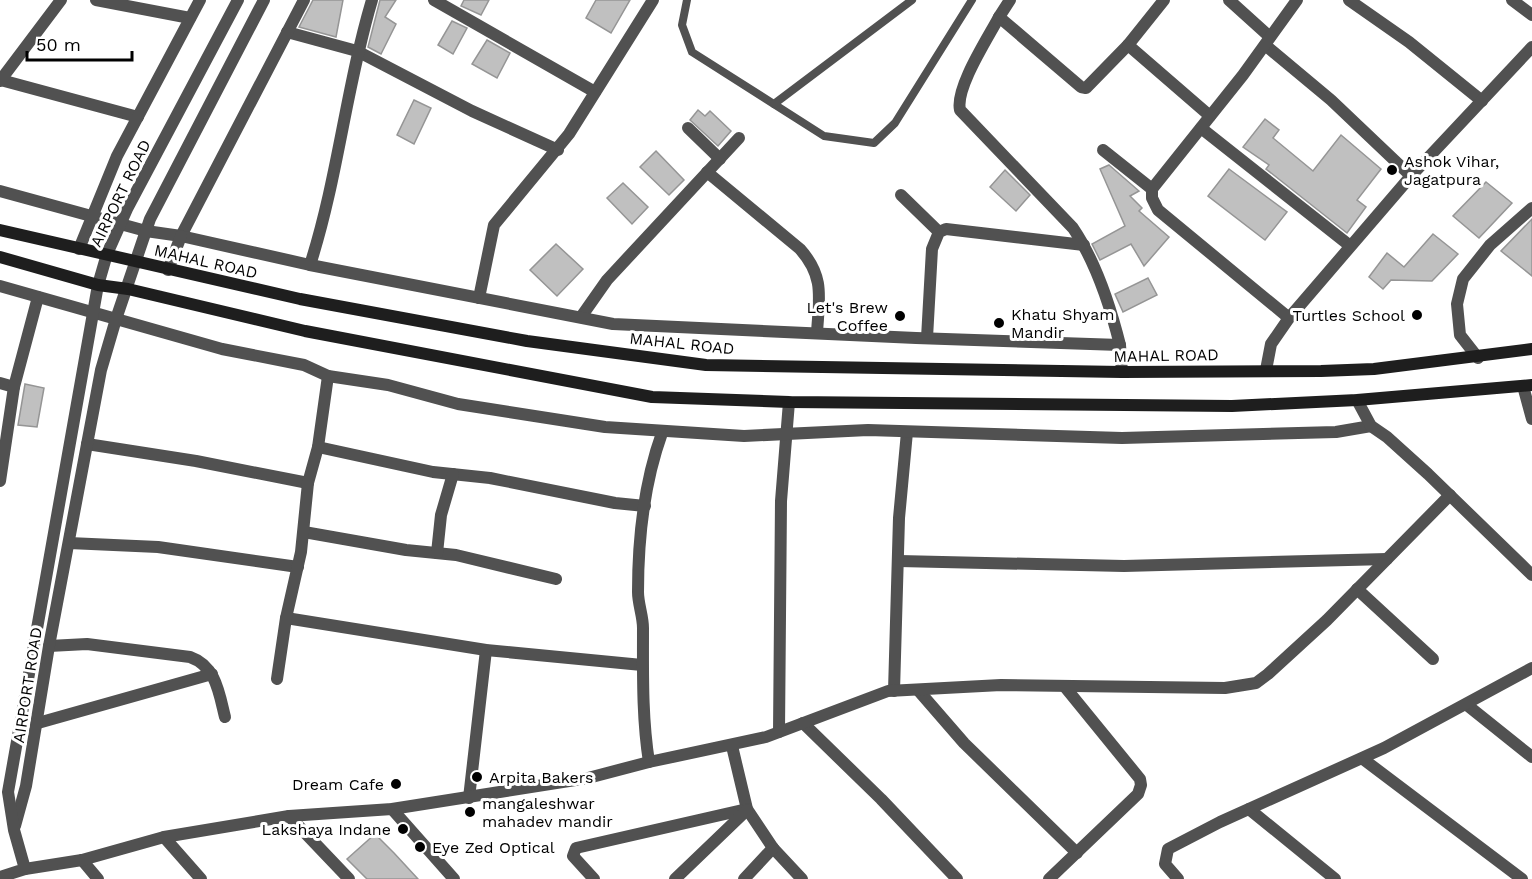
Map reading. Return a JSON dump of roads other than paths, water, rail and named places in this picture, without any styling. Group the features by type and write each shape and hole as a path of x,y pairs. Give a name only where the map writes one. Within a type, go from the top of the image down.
{"main road":[{"name":"MAHAL ROAD","path":"0,230 300,299 527,341 706,365 1122,372 1374,369 1532,350"},
{"path":"0,257 98,285 128,289 305,331 652,397 789,402 1232,406 1357,400 1528,385"}],"street":[{"path":"61,0 0,80 138,117"},
{"path":"96,0 190,18"},
{"path":"79,249 117,156 200,0"},
{"name":"AIRPORT ROAD","path":"14,830 8,792 98,285 107,254 120,225 237,0"},
{"name":"AIRPORT ROAD","path":"14,830 26,786 38,723 49,646 101,370 116,319 146,231 264,0"},
{"path":"168,270 181,236 304,0"},
{"path":"310,265 336,170 357,51 372,0"},
{"path":"434,0 595,92"},
{"path":"479,298 494,225 558,150 653,0"},
{"path":"1010,0 999,16 963,86 960,111 1073,228 1084,245 1101,284 1120,345 1122,372"},
{"path":"999,16 1081,87 1091,86 1164,0"},
{"path":"1229,0 1268,41 1411,176"},
{"path":"1289,318 1158,210 1152,198 1152,189 1268,41 1297,0"},
{"path":"1349,0 1409,42 1482,100"},
{"path":"1512,0 1532,15"},
{"path":"286,32 357,51 472,111 558,150"},
{"path":"1128,45 1210,116"},
{"path":"1266,370 1271,344 1289,318 1349,245 1532,47"},
{"path":"688,128 720,159"},
{"path":"1201,128 1349,245"},
{"path":"581,317 607,280 739,138"},
{"path":"1103,150 1152,189"},
{"path":"707,172 800,249 813,263 819,280 817,333"},
{"path":"0,191 146,231 181,236 310,265 613,324 1120,345"},
{"path":"901,195 939,232"},
{"path":"1478,358 1460,335 1457,304 1463,279 1490,245 1532,208"},
{"path":"927,338 932,249 939,232 946,229 1084,245"},
{"path":"0,286 222,349 304,365 328,376 388,385 458,404 534,417 662,433 786,436 868,429 1122,438 1299,431 1336,432 1371,426"},
{"path":"0,481 14,387 38,297"},
{"path":"277,679 286,618 304,532 308,483 318,447 328,376"},
{"path":"0,383 14,387"},
{"path":"1528,385 1532,419"},
{"path":"1357,400 1371,426 1387,437 1532,575"},
{"path":"779,732 781,501 789,402"},
{"path":"894,691 899,518 907,432"},
{"path":"649,762 645,735 643,624 638,594 638,541 655,451 662,433"},
{"path":"87,444 196,461 308,483"},
{"path":"318,447 375,462 490,478 615,503 645,506"},
{"path":"436,553 441,516 453,474"},
{"path":"0,877 25,869 82,860 164,837 289,816 392,808 588,778 649,762 732,746 779,732 894,691 1001,685 1225,688 1256,683 1328,620 1449,495"},
{"path":"304,532 456,555 556,579"},
{"path":"69,543 158,548 298,567"},
{"path":"899,561 1134,566 1387,559"},
{"path":"1357,589 1433,659"},
{"path":"286,618 486,650 642,665"},
{"path":"49,646 87,644 190,657 202,661 212,674 225,717"},
{"path":"469,798 486,650"},
{"path":"1178,879 1166,864 1168,849 1249,809 1363,759 1532,668"},
{"path":"38,723 212,674"},
{"path":"1049,879 1138,794 1141,785 1140,779 1065,687"},
{"path":"918,690 964,743 1077,853"},
{"path":"1467,705 1532,757"},
{"path":"803,723 881,799 957,879"},
{"path":"732,746 747,809 773,848 802,879"},
{"path":"1363,759 1522,879"},
{"path":"392,808 454,879"},
{"path":"594,879 573,856 576,848 747,809"},
{"path":"675,879 747,809"},
{"path":"1249,809 1335,879"},
{"path":"289,816 350,879"},
{"path":"14,830 25,869"},
{"path":"164,837 201,879"},
{"path":"744,879 773,848"},
{"path":"82,860 98,879"}],"lane":[{"path":"687,0 682,26 692,52 824,136 874,143 895,123 972,0"},
{"path":"774,104 912,0"}],"place":[{"name":"Ashok Vihar, Jagatpura","path":"1392,170"},
{"name":"Turtles School","path":"1417,315"},
{"name":"Let's Brew Coffee","path":"900,316"},
{"name":"Khatu Shyam Mandir","path":"999,323"},
{"name":"Arpita Bakers","path":"477,777"},
{"name":"Dream Cafe","path":"396,784"},
{"name":"mangaleshwar mahadev mandir","path":"470,812"},
{"name":"Lakshaya Indane","path":"403,829"},
{"name":"Eye Zed Optical","path":"420,847"}]}
